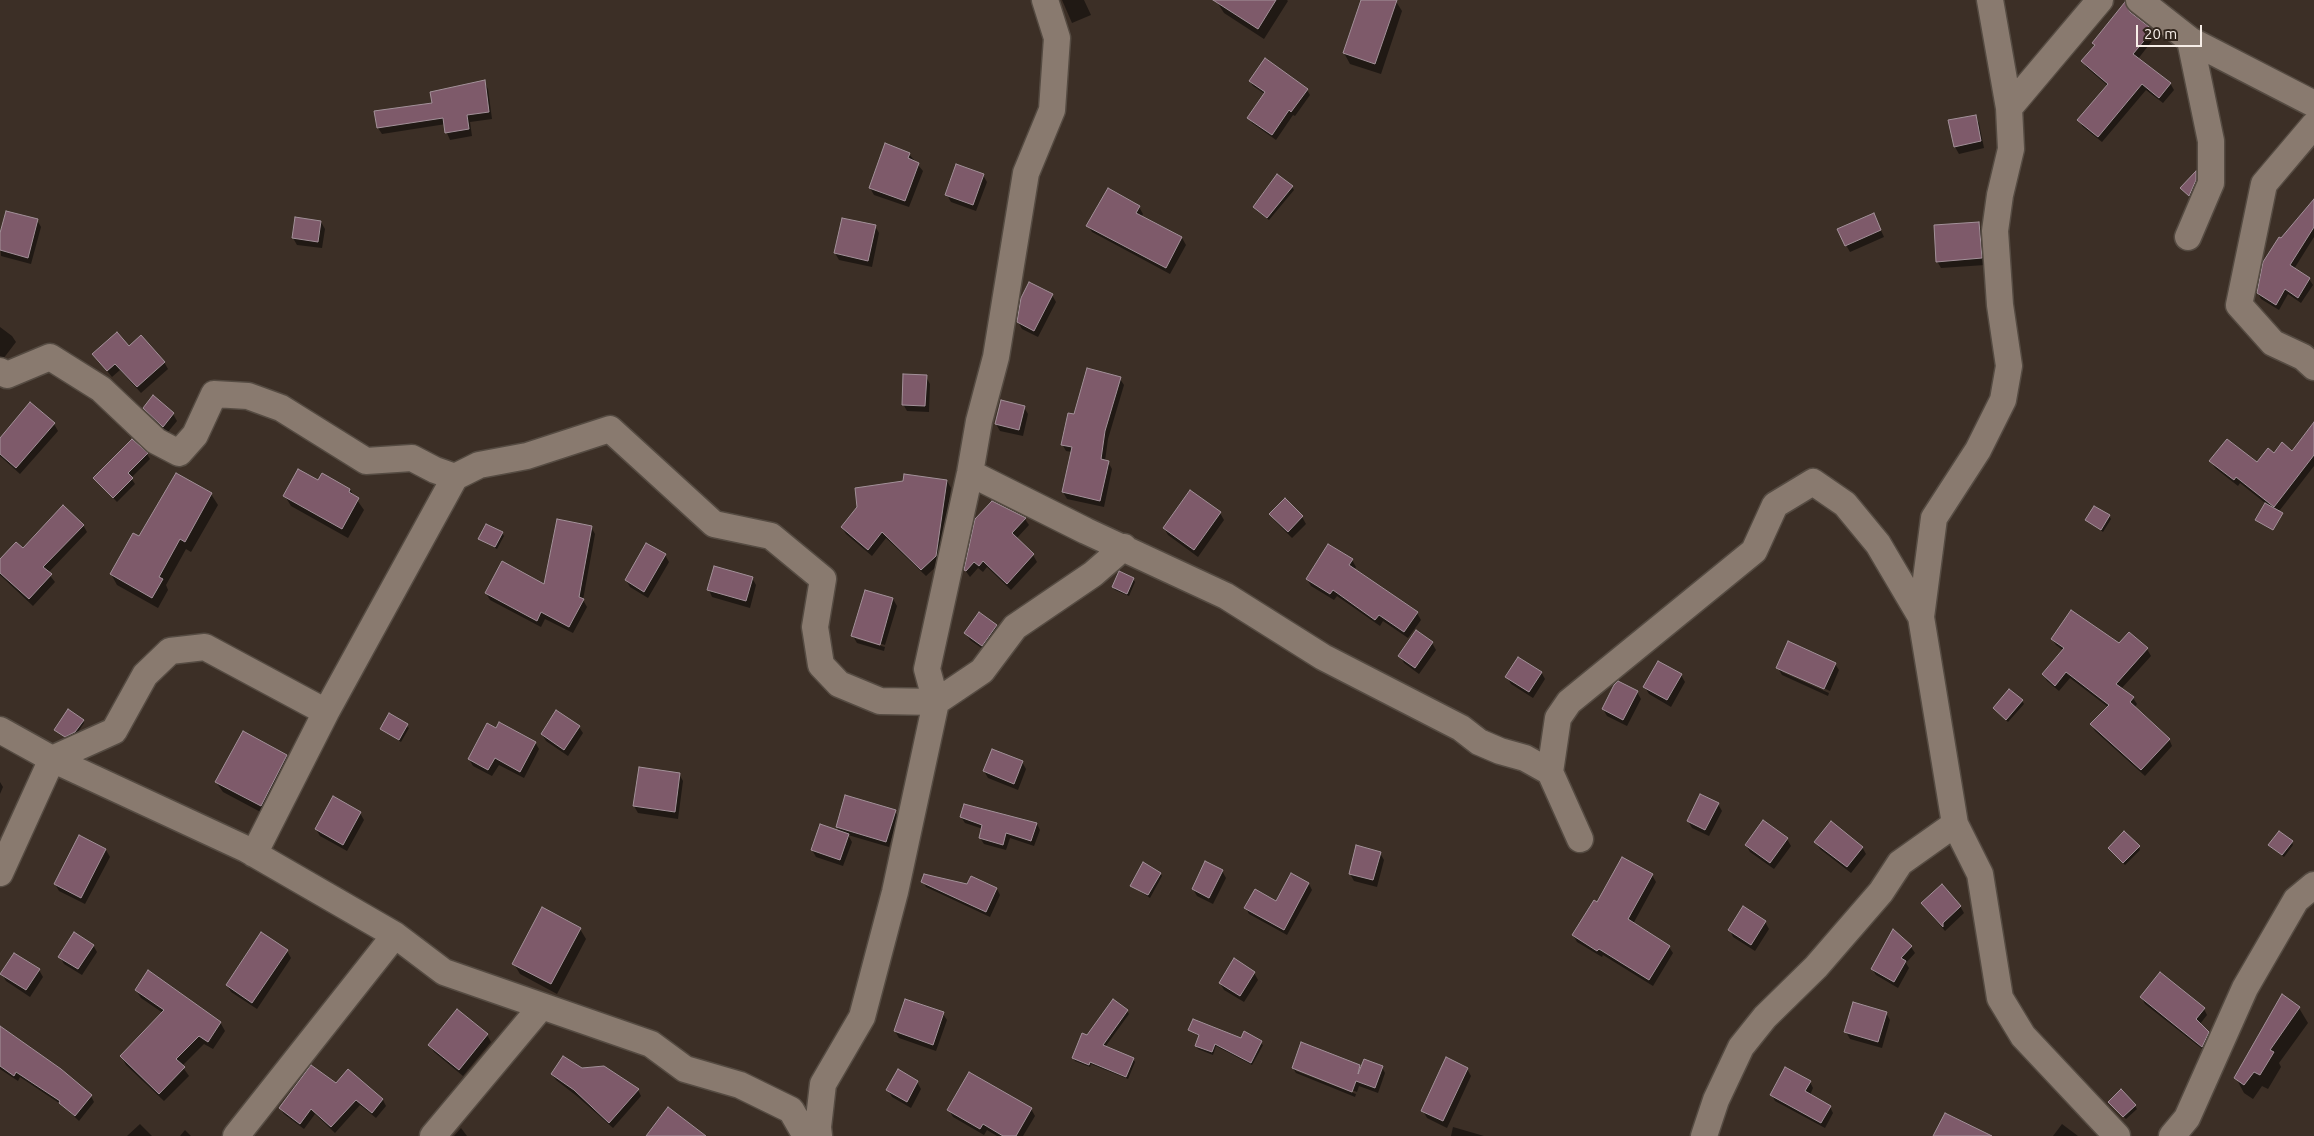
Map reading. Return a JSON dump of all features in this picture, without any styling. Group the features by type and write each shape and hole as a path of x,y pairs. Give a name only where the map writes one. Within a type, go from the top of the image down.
{"street":[{"path":"820,1136 818,1127 823,1084 862,1017 890,911 936,702 927,670 970,473 979,421 996,357 1026,173 1052,110 1057,38 1044,0"},
{"path":"1990,0 2009,108 2011,149 2000,195 1996,231 2000,305 2010,366 2003,400 1978,450 1934,518 1921,617 1955,824 1980,874 2000,998 2023,1036 2117,1136"},
{"path":"2009,108 2100,0"},
{"path":"2139,0 2190,40 2314,104"},
{"path":"2188,237 2211,183 2211,141 2190,40"},
{"path":"2314,125 2264,184 2239,305 2272,343 2304,357 2314,367"},
{"path":"0,371 7,375 50,358 100,389 156,441 179,453 195,435 214,394 248,396 281,408 366,461 412,458 435,470 455,477"},
{"path":"254,854 326,712 455,477 478,465 527,456 610,429 714,524 771,536 823,579 814,627 821,665 839,684 880,701 936,702 982,671 1015,627 1093,574 1124,547"},
{"path":"970,473 1086,531 1226,596 1323,657 1461,728 1479,742 1500,751 1526,758 1550,772"},
{"path":"1580,839 1550,772 1558,718 1570,702 1754,551 1775,505 1813,482 1845,504 1878,544 1921,617"},
{"path":"0,873 52,759 114,731 145,675 170,651 205,647 326,712"},
{"path":"0,730 52,759 254,854 395,935 444,972 651,1044 685,1069 740,1085 791,1110 806,1136"},
{"path":"1704,1136 1716,1100 1741,1047 1765,1017 1816,967 1881,892 1900,863 1955,824"},
{"path":"2172,1136 2187,1118 2245,988 2296,900 2314,885"},
{"path":"236,1136 395,935"},
{"path":"433,1136 541,1007"}],"building":[{"path":"1213,0 1276,0 1258,29"},
{"path":"1361,0 1397,0 1375,64 1343,53"},
{"path":"2125,2 2130,12 2153,30 2133,54 2171,83 2159,98 2142,84 2098,137 2077,120 2108,84 2081,61 2095,45 2092,43"},
{"path":"1265,58 1308,89 1291,112 1289,110 1272,135 1247,118 1265,92 1249,81"},
{"path":"485,80 489,112 467,115 469,129 445,133 443,118 377,128 374,111 432,103 430,92"},
{"path":"1976,115 1981,141 1954,147 1948,120"},
{"path":"885,143 910,153 908,158 919,163 905,201 869,188"},
{"path":"956,164 984,174 973,205 945,195"},
{"path":"2196,171 2196,180 2189,196 2180,188"},
{"path":"1277,174 1293,186 1267,218 1253,207"},
{"path":"1108,188 1140,206 1136,213 1182,237 1166,268 1086,226"},
{"path":"2314,199 2314,227 2290,265 2310,278 2298,298 2285,289 2276,305 2257,293 2263,262 2279,237 2281,238"},
{"path":"6,211 38,219 28,258 0,250 0,233"},
{"path":"1874,213 1881,230 1845,246 1837,229"},
{"path":"295,217 321,221 318,242 292,238"},
{"path":"842,218 876,225 868,261 834,253"},
{"path":"1979,222 1982,258 1936,262 1934,225"},
{"path":"1029,282 1053,294 1034,331 1017,322 1021,298"},
{"path":"117,332 129,346 141,335 165,362 137,387 115,364 107,371 92,354"},
{"path":"1087,368 1121,377 1105,431 1101,459 1109,461 1100,501 1062,492 1072,447 1061,445 1068,413 1074,414"},
{"path":"903,374 927,375 925,406 902,405"},
{"path":"153,395 174,413 163,427 143,408"},
{"path":"1001,400 1025,406 1019,430 995,424"},
{"path":"30,402 55,423 16,468 0,454 0,438"},
{"path":"2314,422 2314,455 2274,507 2236,477 2234,480 2209,461 2227,439 2257,462 2268,448 2274,453 2282,442 2292,451"},
{"path":"132,439 148,453 128,473 133,478 113,498 93,478"},
{"path":"298,469 318,480 322,473 350,489 349,492 359,498 342,529 283,496"},
{"path":"176,473 212,493 185,542 180,539 159,577 163,579 152,598 110,574 133,533 139,536"},
{"path":"904,474 947,480 936,556 921,570 882,532 868,550 841,527 857,507 855,488 903,481"},
{"path":"1190,490 1221,512 1194,550 1163,528"},
{"path":"1285,498 1303,516 1288,532 1269,514"},
{"path":"992,501 1026,518 1012,533 1034,554 1007,584 983,561 979,566 974,562 966,571 964,570 975,519"},
{"path":"2265,503 2283,513 2273,530 2255,520"},
{"path":"63,505 84,525 43,567 52,574 29,599 0,573 0,559 16,542 23,548"},
{"path":"2094,506 2110,515 2101,530 2085,520"},
{"path":"557,519 592,526 579,597 584,599 569,627 541,612 537,621 485,593 502,561 544,584"},
{"path":"486,524 503,532 495,547 478,539"},
{"path":"646,543 666,554 644,592 625,580"},
{"path":"1328,544 1353,559 1349,565 1418,612 1404,632 1379,615 1375,620 1333,590 1330,594 1306,579"},
{"path":"714,566 753,577 746,601 707,590"},
{"path":"1119,571 1134,578 1127,594 1112,587"},
{"path":"865,590 893,598 880,645 851,636"},
{"path":"2071,610 2119,643 2129,632 2148,648 2116,684 2134,697 2130,702 2170,739 2141,770 2090,724 2109,705 2066,672 2055,686 2042,674 2064,648 2051,639"},
{"path":"979,612 997,625 982,646 964,633"},
{"path":"1416,630 1433,642 1415,668 1398,656"},
{"path":"1788,641 1836,663 1824,689 1776,668"},
{"path":"1518,657 1542,672 1529,692 1505,677"},
{"path":"1658,661 1682,674 1667,700 1643,687"},
{"path":"1618,681 1638,691 1623,720 1602,709"},
{"path":"2009,689 2023,700 2006,720 1993,708"},
{"path":"68,709 84,720 75,732 65,737 54,730"},
{"path":"556,710 580,726 564,750 541,734"},
{"path":"389,713 408,724 399,740 380,729"},
{"path":"499,722 536,742 520,772 495,758 488,770 468,759 487,723 496,728"},
{"path":"243,731 287,755 261,806 215,782"},
{"path":"992,749 1023,761 1014,784 983,771"},
{"path":"639,767 680,773 675,812 633,806"},
{"path":"1700,794 1719,803 1705,830 1687,821"},
{"path":"845,795 896,810 886,842 836,827"},
{"path":"333,796 361,812 343,845 315,829"},
{"path":"964,804 1037,823 1031,841 1006,833 1003,845 979,838 982,825 960,817"},
{"path":"1763,820 1788,838 1770,863 1745,845"},
{"path":"1831,821 1863,847 1847,867 1814,842"},
{"path":"820,824 849,834 840,860 811,850"},
{"path":"2124,831 2140,846 2123,863 2108,848"},
{"path":"2279,831 2293,841 2282,855 2268,845"},
{"path":"79,835 106,849 81,898 54,884"},
{"path":"1356,845 1381,852 1373,880 1349,874"},
{"path":"1622,857 1653,874 1628,919 1670,946 1649,980 1599,949 1597,951 1572,935 1594,900 1597,902"},
{"path":"1205,861 1223,870 1209,898 1192,889"},
{"path":"1143,862 1161,873 1148,895 1130,886"},
{"path":"1291,873 1309,883 1284,930 1244,908 1255,889 1276,901"},
{"path":"924,874 967,884 971,876 997,888 986,912 921,882"},
{"path":"1942,884 1961,906 1943,923 1943,927 1921,903"},
{"path":"1743,906 1766,921 1751,945 1728,930"},
{"path":"542,907 581,928 551,984 512,964"},
{"path":"1893,929 1912,946 1901,958 1906,961 1894,982 1871,969"},
{"path":"74,932 94,945 78,969 58,957"},
{"path":"261,932 288,950 252,1003 226,985"},
{"path":"14,953 40,969 26,990 0,974"},
{"path":"1234,958 1255,972 1240,996 1219,983"},
{"path":"148,970 221,1022 208,1042 199,1036 176,1059 185,1067 159,1094 120,1056 164,1010 135,990"},
{"path":"2160,972 2205,1008 2196,1019 2209,1032 2202,1047 2140,997"},
{"path":"2282,994 2300,1007 2270,1050 2274,1052 2260,1075 2254,1072 2244,1085 2234,1078"},
{"path":"905,999 944,1012 933,1045 894,1031"},
{"path":"1113,999 1128,1010 1103,1045 1134,1058 1126,1077 1090,1062 1089,1065 1072,1058 1082,1033 1087,1035"},
{"path":"1853,1002 1887,1012 1878,1042 1844,1032"},
{"path":"457,1009 488,1034 459,1070 428,1045"},
{"path":"1193,1019 1241,1038 1244,1031 1262,1041 1251,1063 1215,1044 1212,1052 1195,1046 1199,1035 1188,1030"},
{"path":"0,1026 61,1069 92,1095 75,1116 59,1103 60,1101 16,1072 14,1076 0,1066"},
{"path":"1301,1042 1360,1065 1358,1074 1364,1059 1383,1066 1375,1088 1356,1081 1352,1092 1292,1068"},
{"path":"563,1056 582,1068 604,1066 639,1089 609,1123 574,1090 551,1074"},
{"path":"1446,1057 1468,1068 1443,1121 1421,1111"},
{"path":"311,1065 336,1083 348,1069 383,1099 372,1113 356,1100 331,1127 311,1109 300,1124 279,1108"},
{"path":"1785,1067 1811,1081 1805,1091 1831,1106 1821,1123 1770,1095"},
{"path":"898,1069 918,1081 907,1102 886,1090"},
{"path":"969,1072 1032,1108 1016,1136 1003,1136 983,1124 980,1129 947,1110"},
{"path":"2121,1089 2136,1105 2123,1117 2108,1102"},
{"path":"668,1107 706,1136 646,1136"},
{"path":"1945,1113 1992,1136 1933,1136"}]}
